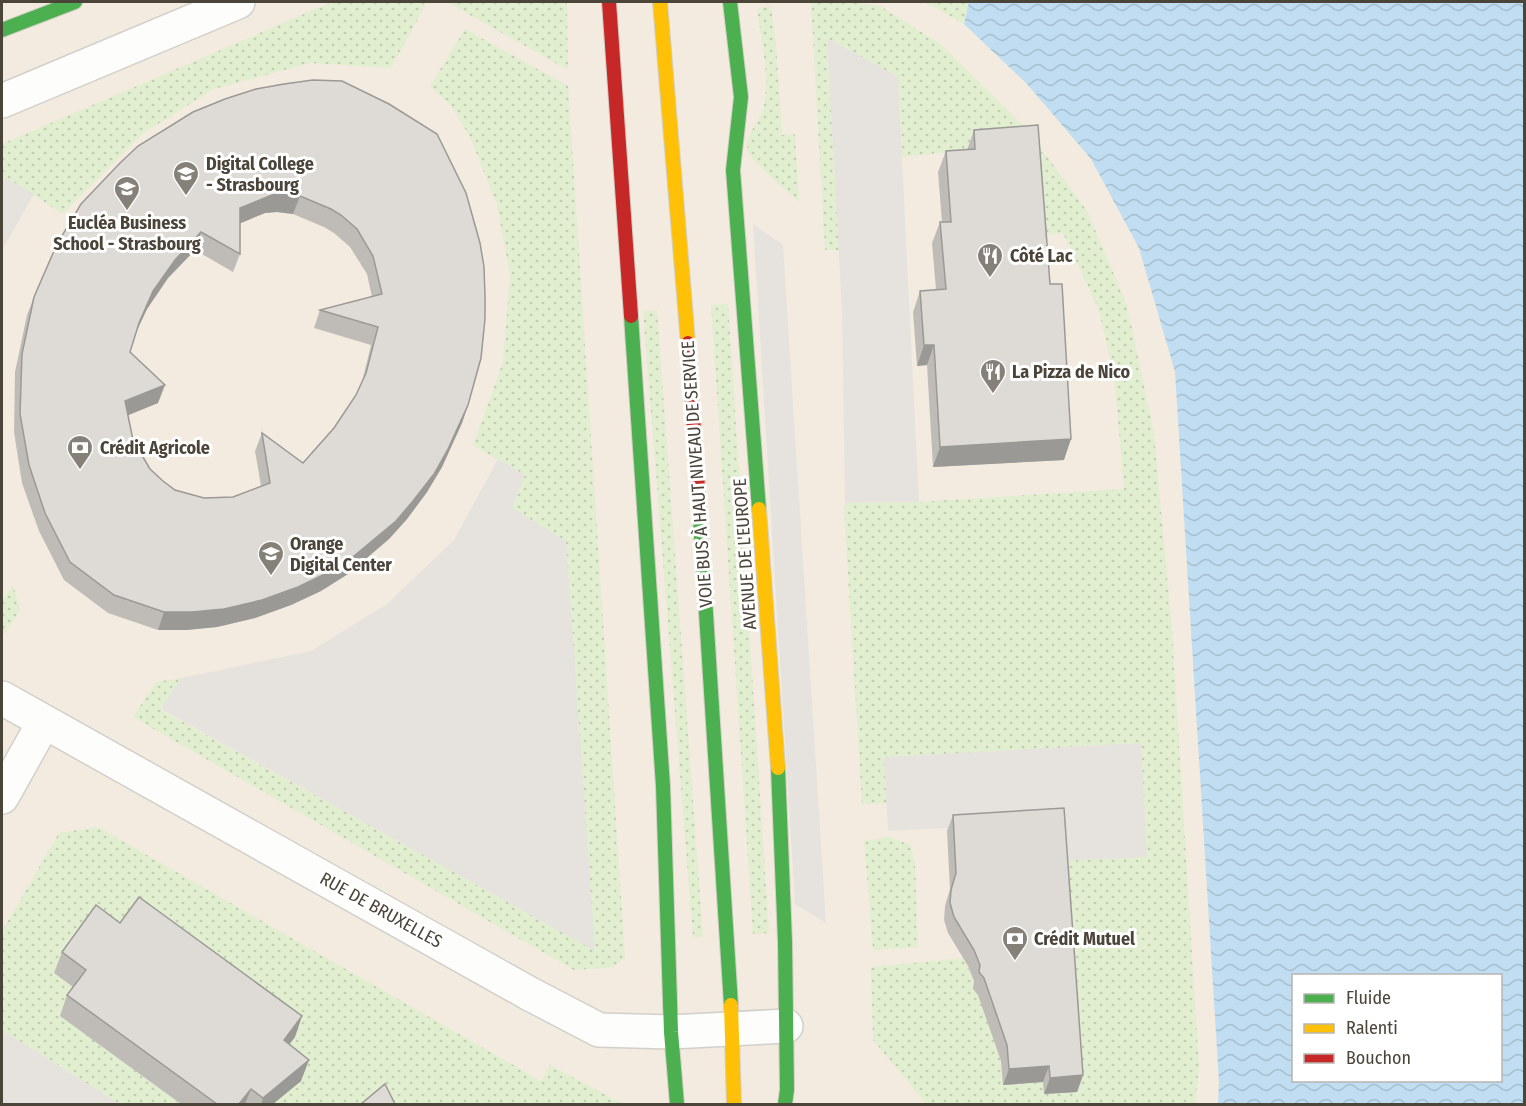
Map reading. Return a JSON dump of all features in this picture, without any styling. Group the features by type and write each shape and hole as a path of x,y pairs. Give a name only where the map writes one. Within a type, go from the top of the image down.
{"street":[{"path":"2,24 47,2"},
{"path":"2,30 75,2"},
{"path":"2,101 238,2"},
{"path":"609,2 663,786 670,1032 677,1104"},
{"name":"VOIE BUS À HAUT NIVEAU DE SERVICE","path":"660,2 685,294 729,947 732,1029"},
{"name":"AVENUE DE L'EUROPE","path":"730,2 741,97 733,170 777,736 786,1026 787,1090 784,1104"},
{"name":"RUE DE BRUXELLES","path":"2,698 539,999 599,1030 670,1032 786,1026"},
{"path":"2,797 44,722"},
{"path":"732,1029 734,1104"}],"shaded area":[{"path":"2,2 1524,2 1524,1104 2,1104"},
{"path":"827,38 898,77 919,502 845,503 842,310"},
{"path":"6,178 34,194 2,250 2,184"},
{"path":"753,224 783,245 826,923 795,904"},
{"path":"498,459 525,475 512,508 566,541 595,951 161,709 181,678 311,651 387,604 454,540"},
{"path":"1141,743 1147,857 1064,861 1062,822 888,831 884,757"},
{"path":"2,1030 40,1054 120,1104 2,1104"}],"green space":[{"path":"332,2 421,2 426,4 391,68 310,63 214,89 145,132 63,214 7,178 2,184 2,144"},
{"path":"447,2 567,2 568,70"},
{"path":"850,2 880,6 939,43 1026,128 1087,211 1127,305 1154,434 1172,630 1199,1067 1195,1104 926,1104 873,1040 871,967 964,958 974,986 1001,996 1003,1085 1043,1082 1045,1094 1061,861 1141,744 885,757 887,803 862,804 845,503 919,502 1124,489 1114,373 1098,308 1063,233 1037,236 967,150 902,157 898,77 827,38 839,250 825,250 811,3"},
{"path":"925,2 969,2 964,24"},
{"path":"771,6 782,135 795,134 799,202 750,156 747,145 763,109 766,85 757,8"},
{"path":"465,29 568,86 625,958 613,967 574,970 133,717 156,682 181,678 161,710 595,950 512,508 524,475 473,445 503,362 510,274 497,205 470,137 451,106 430,86"},
{"path":"728,304 769,933 753,934 711,305"},
{"path":"657,310 703,937 693,938 643,311"},
{"path":"13,585 20,610 2,637 2,601"},
{"path":"98,827 541,1081 550,1065 623,1104 273,1104 301,1081 276,1061 294,1037 54,973 78,991 144,1077 181,1104 120,1104 2,1030 2,931 59,833"},
{"path":"890,837 910,845 915,862 918,947 873,950 864,841"}],"water":[{"path":"969,2 1524,2 1524,1104 1218,1104 1219,1082 1175,372 1139,248 1091,159 1027,84 964,24"}],"building":[{"path":"313,80 342,81 389,104 437,134 466,193 480,243 485,296 481,358 468,405 434,474 396,521 354,556 298,587 262,600 224,609 164,612 114,595 70,562 45,513 29,465 20,414 22,354 34,297 57,244 81,204 138,146 193,112 256,89","holes":["272,195 300,196 341,215 357,229 373,256 382,294 320,310 378,327 366,373 356,395 334,428 303,463 262,433 270,483 233,497 204,498 175,490 150,469 133,440 125,401 165,385 130,352 139,323 153,291 175,260 201,232 240,254 240,208"]},
{"path":"1038,125 1050,284 1062,284 1071,439 940,447 934,345 924,345 920,291 946,289 940,222 951,222 946,151 975,149 974,130"},
{"name":"Crédit Mutuel","path":"1064,808 1083,1075 1050,1078 1049,1066 1009,1069 1007,1045 984,978 979,972 980,965 974,950 954,917 950,903 956,873 953,815"},
{"path":"139,897 302,1016 284,1040 309,1060 263,1098 251,1089 239,1104 217,1104 67,995 86,970 62,952 96,905 120,923"},
{"path":"385,1084 395,1104 361,1104"}],"traffic: fast":[{"path":"2,30 75,2"},
{"path":"730,2 741,97 733,170 759,509"},
{"path":"631,316 663,786 671,1032 677,1104"},
{"path":"699,503 731,1005"},
{"path":"778,768 785,942 787,1090 785,1104"}],"traffic: slow":[{"path":"660,2 688,343"},
{"path":"759,509 778,768"},
{"path":"731,1005 734,1104"}],"traffic: jam":[{"path":"609,2 631,316"},
{"path":"688,343 699,503"}],"place":[{"name":"Digital College - Strasbourg","path":"186,197"},
{"name":"Eucléa Business School - Strasbourg","path":"127,212"},
{"name":"Côté Lac","path":"990,279"},
{"name":"La Pizza de Nico","path":"993,395"},
{"name":"Crédit Agricole","path":"80,471"},
{"name":"Orange Digital Center","path":"271,577"},
{"name":"Crédit Mutuel","path":"1015,962"}]}
